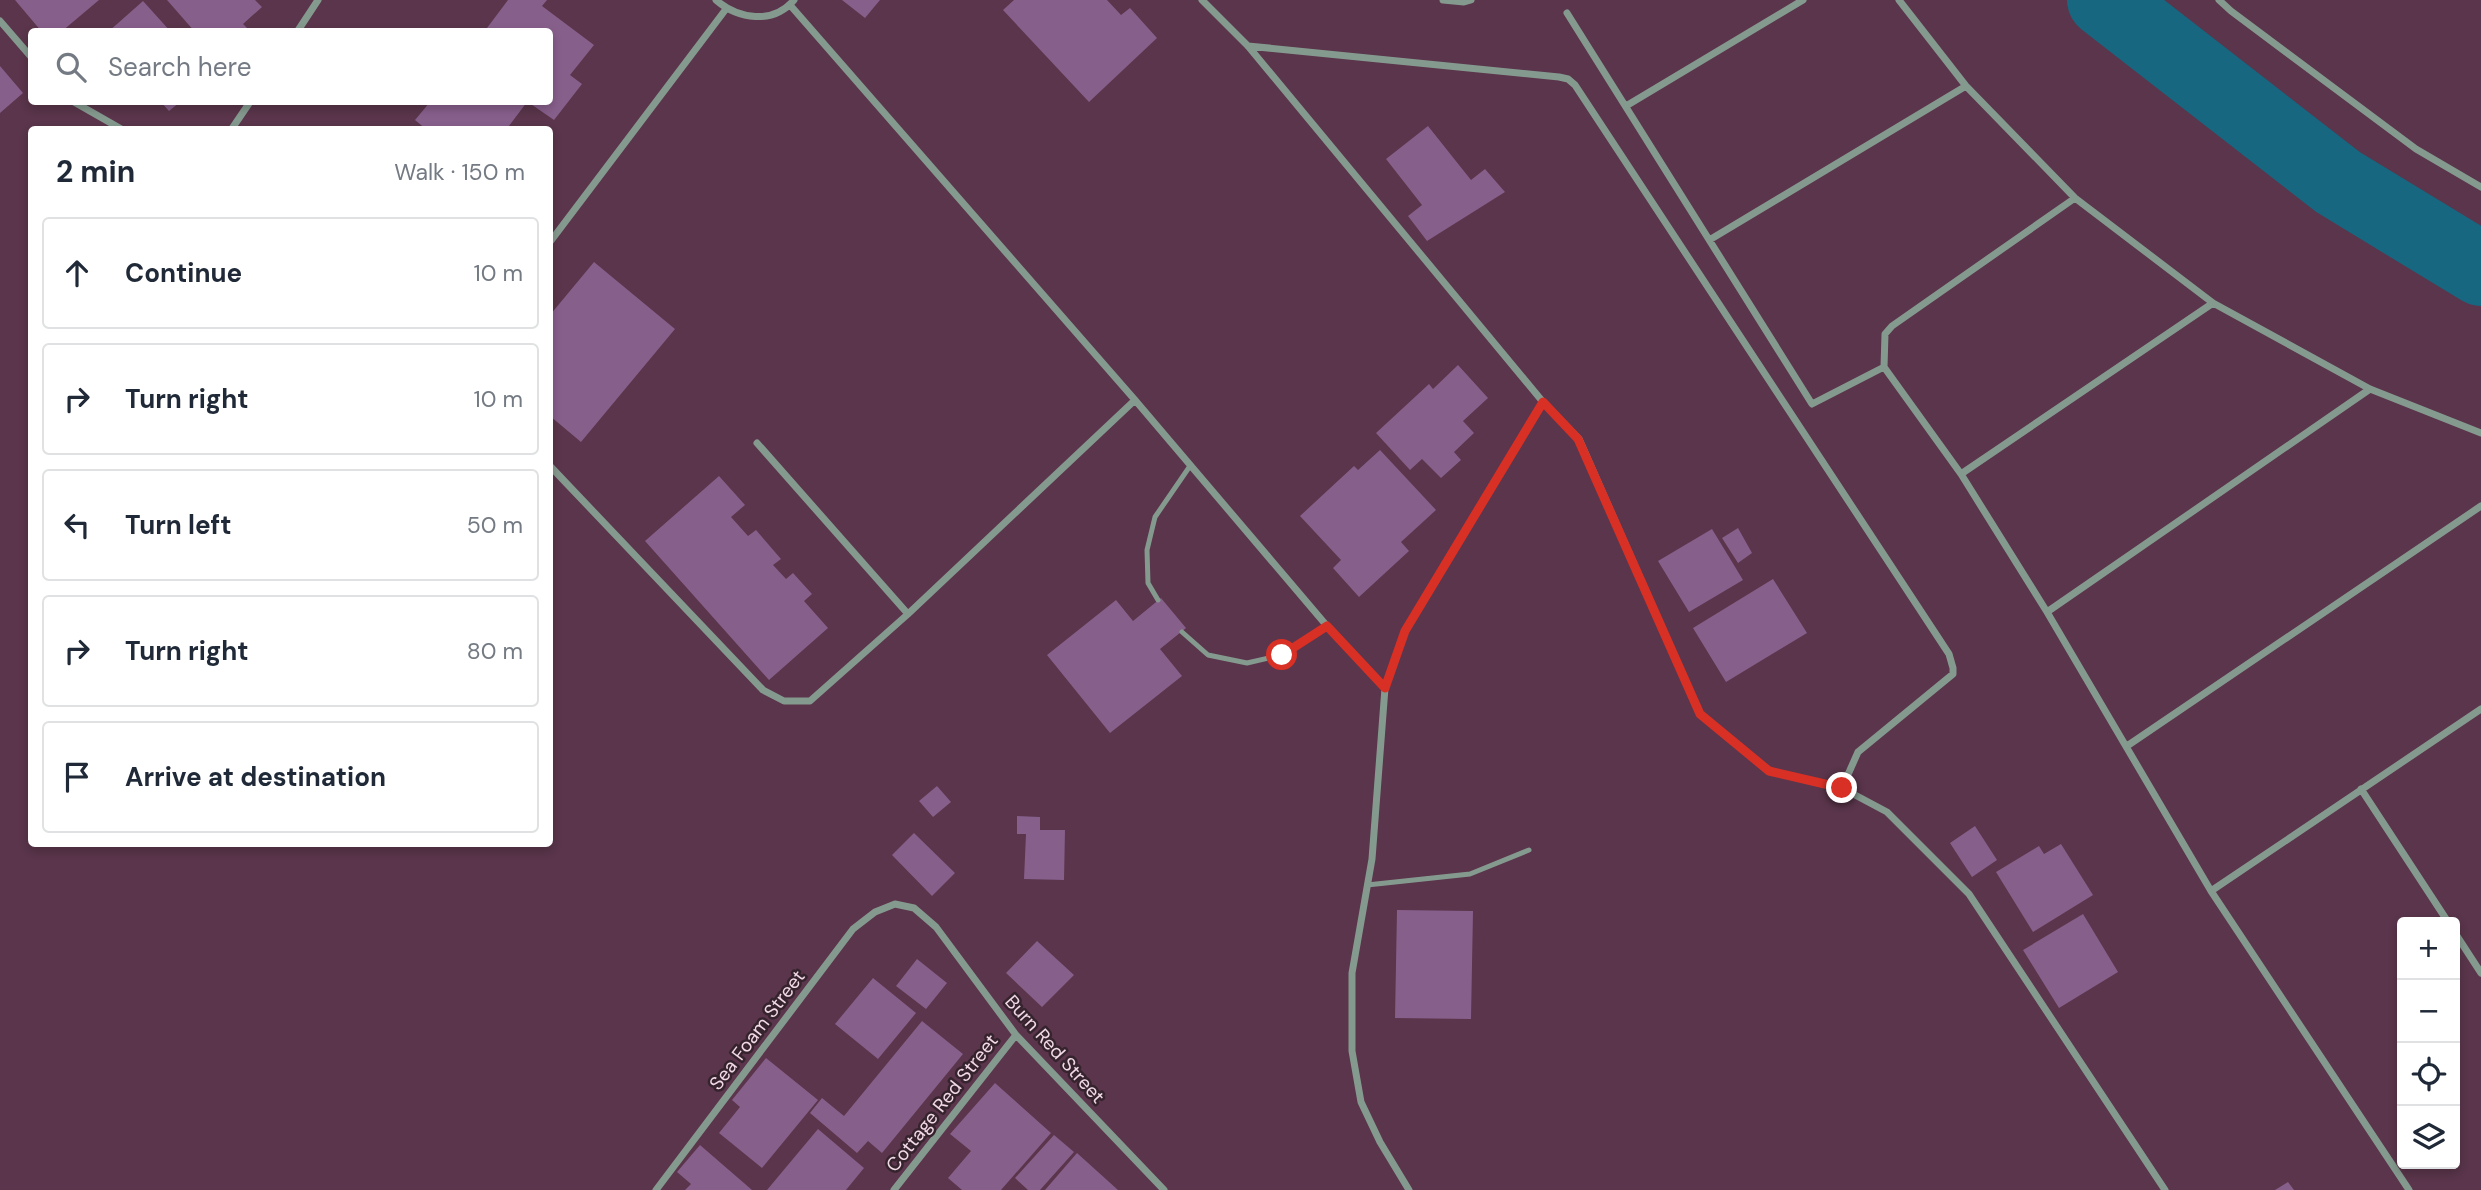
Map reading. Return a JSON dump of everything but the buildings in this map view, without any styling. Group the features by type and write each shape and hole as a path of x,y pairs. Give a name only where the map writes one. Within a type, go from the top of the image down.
{"street":[{"path":"300,28 318,0"},
{"path":"716,0 726,9 758,18 775,13 792,2 1327,626 1385,688"},
{"path":"1202,0 1248,46 1543,402 1578,439 1700,714 1769,771 1842,788 1886,812 1969,894 2165,1190"},
{"path":"1443,0 1471,0"},
{"path":"1626,106 1803,0"},
{"path":"1899,0 1966,86 2075,198 2213,303 2370,389 2481,433"},
{"path":"2219,0 2416,149 2481,187"},
{"path":"553,238 726,9"},
{"path":"1567,13 1812,404 1884,367"},
{"path":"0,22 28,54"},
{"path":"1248,46 1559,77 1568,79 1575,85 1949,654 1953,674 1858,752 1842,788"},
{"path":"1711,239 1966,86"},
{"path":"79,105 116,126"},
{"path":"234,126 248,105"},
{"path":"2075,198 1892,326 1885,334 1884,367 1961,474 2047,612 2211,891 2409,1190"},
{"path":"1961,474 2213,303"},
{"path":"2047,612 2370,389"},
{"path":"553,469 763,690 784,701 810,701 908,614 1135,400"},
{"path":"1409,1190 1380,1142 1362,1102 1352,1051 1352,973 1372,859 1385,688 1405,631 1543,402"},
{"path":"757,443 908,614"},
{"path":"2127,746 2481,506"},
{"path":"2211,891 2481,709"},
{"path":"2361,789 2445,917"},
{"name":"Burn Red Street","path":"895,904 914,908 936,927 1016,1035 1164,1190"},
{"name":"Sea Foam Street","path":"656,1190 853,929 875,912 895,904"},
{"path":"2460,941 2481,973"},
{"name":"Cottage Red Street","path":"894,1190 1016,1035"}],"lane":[{"path":"1158,600 1148,583 1147,550 1155,517 1190,466"},
{"path":"1182,632 1208,655 1247,663 1282,655 1327,626"},
{"path":"1367,885 1470,874 1529,850"}],"waterway":[{"path":"2104,0 2338,182 2481,269"}],"route":[{"path":"1282,655 1327,626 1385,688 1405,631 1543,402 1578,439 1700,714 1769,771 1842,788"}]}
